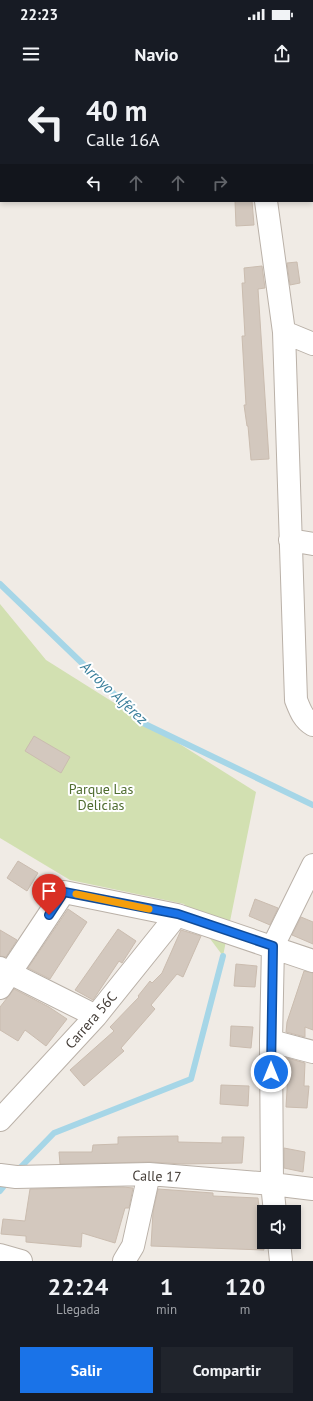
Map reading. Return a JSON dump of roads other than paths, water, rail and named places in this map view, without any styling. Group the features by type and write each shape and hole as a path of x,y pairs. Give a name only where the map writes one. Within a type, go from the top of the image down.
{"street":[{"path":"266,202 284,332 296,700 300,712 308,722 313,725"},
{"path":"284,332 313,344"},
{"path":"290,540 313,544"},
{"path":"274,1205 272,1184 271,1040 273,946 313,865"},
{"path":"96,1016 3,976 64,892 178,914 313,960"},
{"name":"Carrera 56C","path":"0,1120 96,1016 178,914"},
{"path":"271,1040 313,1052"},
{"path":"124,1261 132,1246 149,1174"},
{"name":"Calle 17","path":"8,1176 149,1174 272,1184 313,1189"},
{"path":"280,1249 281,1261"},
{"path":"0,1255 21,1261"}],"waterway":[{"name":"Arroyo Alférez","path":"0,584 145,724 313,805"},
{"path":"17,1171 54,1133 191,1079 223,956"},
{"path":"0,1191 8,1181"}],"park label":[{"name":"Parque Las Delicias","path":"101,798"}]}
